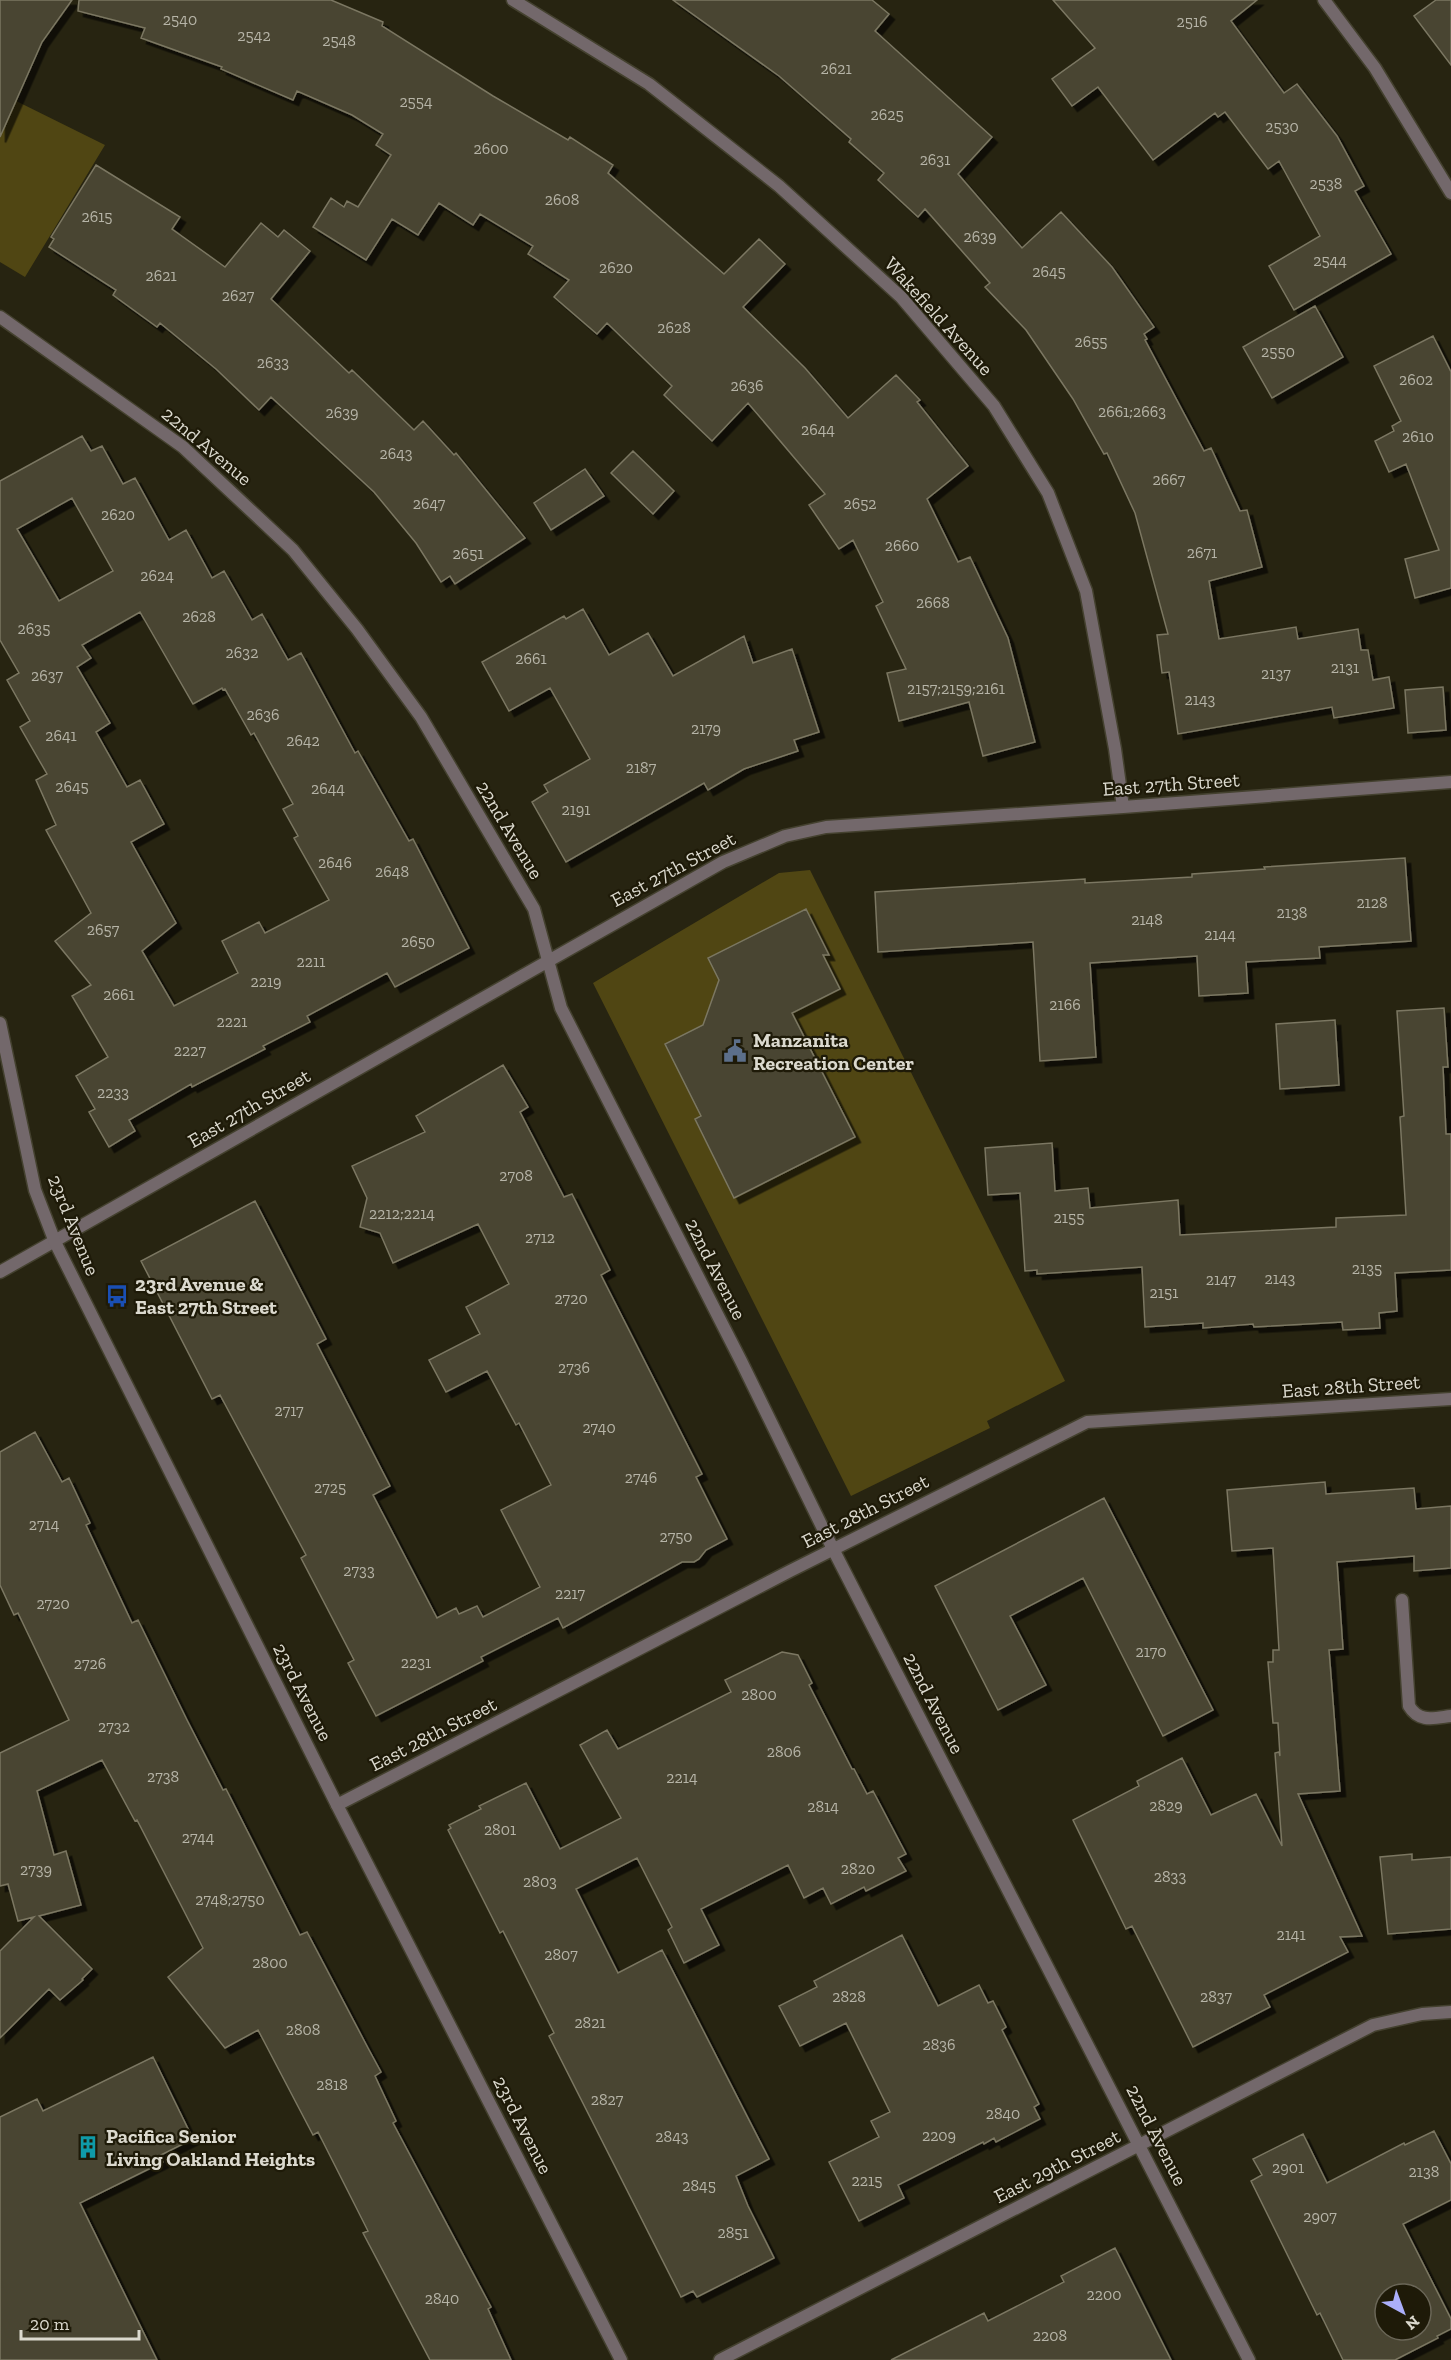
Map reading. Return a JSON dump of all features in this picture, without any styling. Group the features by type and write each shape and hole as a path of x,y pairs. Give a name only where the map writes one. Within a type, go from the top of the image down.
{"street":[{"name":"Wakefield Avenue","path":"513,0 649,84 779,186 901,297 994,406 1048,493 1086,591 1115,749 1123,807"},
{"path":"1324,0 1375,68 1451,192"},
{"name":"22nd Avenue","path":"0,317 183,447 293,550 357,629 421,717 534,909 561,1008 741,1361 833,1550 1249,2360"},
{"name":"East 27th Street","path":"0,1272 723,862 785,836 826,827 1451,782"},
{"name":"23rd Avenue","path":"0,1023 35,1190 55,1242 338,1805 621,2360"},
{"name":"East 28th Street","path":"338,1805 1087,1422 1451,1399"},
{"path":"1402,1600 1409,1706 1413,1712 1424,1719 1451,1716"},
{"name":"East 29th Street","path":"720,2360 1373,2025 1422,2014 1451,2012"}],"shaded area":[{"path":"0,93 105,145 25,277 0,262"},
{"path":"810,870 1065,1381 987,1421 990,1428 851,1496 593,983 779,873"}],"building":[{"path":"0,0 72,0 42,42 0,137"},
{"path":"79,0 331,0 383,22 382,26 493,96 568,140 570,137 613,165 608,173 724,274 759,239 785,264 743,307 805,368 848,418 896,375 920,400 917,402 968,466 927,499 958,562 970,557 1008,638 1035,742 983,756 969,702 899,721 887,673 906,669 876,606 883,602 853,540 839,549 809,505 825,494 748,403 712,441 664,395 672,386 607,323 597,334 554,297 569,280 528,254 533,246 480,214 473,225 439,203 418,235 392,219 366,260 313,227 331,198 344,207 347,201 358,207 391,155 376,145 383,134 352,115 297,91 293,100 221,69 222,67 141,38 145,28 78,11"},
{"path":"673,0 872,0 889,14 875,31 992,137 958,174 1022,248 1061,212 1112,267 1154,327 1144,334 1147,339 1145,340 1204,451 1211,448 1240,511 1247,510 1262,567 1209,581 1219,639 1296,627 1298,639 1358,629 1361,650 1368,650 1373,680 1389,677 1394,708 1334,718 1332,707 1178,734 1169,672 1162,673 1157,635 1168,634 1135,513 1107,453 1104,454 1073,399 1026,330 985,287 990,283 925,209 918,217 878,180 884,173 849,142 851,139 779,76"},
{"path":"1053,0 1257,0 1231,21 1284,93 1297,84 1337,136 1364,186 1355,191 1391,254 1294,310 1269,266 1320,236 1279,161 1268,169 1225,112 1218,117 1215,113 1153,160 1098,87 1072,106 1052,79 1095,48"},
{"path":"1436,0 1451,0 1451,65 1414,16"},
{"path":"96,165 180,217 172,229 225,267 261,223 278,237 284,230 310,251 271,299 349,373 352,370 414,430 423,421 454,455 456,453 525,538 455,584 450,576 441,582 416,543 374,492 271,397 259,410 216,369 160,323 157,327 113,295 116,290 49,247 54,239 51,237"},
{"path":"1315,306 1343,357 1272,398 1243,347"},
{"path":"1433,336 1451,372 1451,588 1415,598 1405,559 1439,550 1406,464 1389,472 1375,441 1394,431 1392,426 1401,421 1374,366"},
{"path":"82,436 91,451 102,446 123,484 135,478 169,540 186,530 212,578 224,571 252,620 262,614 288,660 301,653 355,753 358,751 409,841 413,839 469,948 395,987 387,973 307,1016 310,1022 263,1046 265,1049 192,1087 191,1084 129,1120 135,1131 109,1147 89,1112 95,1109 76,1076 108,1057 72,996 91,985 55,941 91,913 46,830 56,825 36,780 47,774 20,727 30,721 7,680 19,673 0,640 0,481","holes":["72,498 113,571 59,601 17,529","140,612 193,704 222,688 225,689 251,735 254,733 293,804 283,809 298,836 294,838 329,900 265,933 259,922 222,941 238,973 174,1006 142,951 176,923 131,842 164,824 140,780 127,787 96,732 110,723 77,667 91,658 82,645"]},
{"path":"633,451 674,491 653,514 611,473"},
{"path":"585,469 604,496 551,530 534,503"},
{"path":"583,609 609,655 648,633 673,676 744,636 753,663 792,649 819,732 794,740 798,751 744,769 708,790 704,783 566,862 532,802 548,792 544,785 590,759 550,688 509,711 482,662 564,616 566,619"},
{"path":"1443,687 1446,730 1408,733 1405,690"},
{"path":"1405,858 1411,941 1319,947 1320,958 1246,962 1248,993 1199,996 1197,956 1090,963 1096,1057 1040,1061 1033,942 878,952 875,892 1085,879 1085,883 1192,877 1192,874 1265,869 1264,867"},
{"name":"Manzanita Recreation Center","path":"806,909 829,955 823,955 840,989 792,1013 855,1137 734,1198 695,1119 701,1116 665,1044 703,1025 719,980 708,958"},
{"path":"1444,1008 1448,1067 1443,1067 1446,1134 1451,1134 1451,1270 1395,1273 1397,1311 1379,1313 1380,1328 1343,1330 1342,1322 1254,1327 1253,1324 1203,1328 1203,1323 1145,1327 1142,1267 1037,1274 1037,1270 1025,1271 1020,1193 988,1195 985,1148 1052,1143 1055,1191 1088,1188 1090,1208 1178,1200 1180,1235 1336,1227 1336,1218 1406,1215 1400,1117 1404,1116 1397,1011"},
{"path":"1335,1020 1339,1085 1280,1089 1276,1024"},
{"path":"503,1065 528,1107 520,1112 564,1197 572,1194 610,1270 601,1275 702,1474 696,1477 727,1539 706,1550 694,1562 682,1562 563,1628 558,1618 481,1657 483,1661 376,1716 348,1663 354,1660 301,1558 306,1555 220,1395 212,1399 141,1261 255,1201 326,1339 317,1344 390,1486 373,1495 437,1618 456,1608 459,1614 477,1606 483,1617 540,1587 501,1510 551,1485 519,1423 516,1425 487,1371 446,1392 429,1360 480,1334 466,1307 509,1284 478,1224 393,1263 380,1233 360,1227 367,1198 352,1166 425,1132 416,1116"},
{"path":"35,1432 62,1482 69,1478 90,1523 86,1525 132,1623 138,1620 223,1790 226,1789 300,1935 307,1932 381,2072 375,2076 396,2121 393,2123 491,2307 488,2309 511,2360 430,2360 363,2233 368,2231 318,2132 313,2135 258,2030 225,2048 168,1977 203,1948 137,1820 135,1821 102,1760 37,1791 54,1855 66,1851 81,1905 39,1916 92,1969 60,2000 49,1989 0,2038 0,1951 34,1917 18,1921 8,1884 0,1886 0,1753 69,1720 18,1613 14,1615 0,1585 0,1452"},
{"path":"1325,1482 1326,1494 1414,1488 1416,1509 1451,1506 1451,1568 1414,1571 1414,1556 1337,1562 1343,1649 1329,1650 1340,1791 1298,1794 1362,1936 1340,1937 1348,1952 1264,1995 1270,2007 1193,2047 1132,1926 1126,1929 1073,1820 1139,1786 1137,1781 1182,1758 1211,1815 1256,1794 1282,1846 1275,1753 1279,1752 1280,1756 1278,1723 1273,1723 1268,1662 1273,1662 1273,1650 1279,1650 1273,1548 1232,1551 1227,1490"},
{"path":"1104,1498 1213,1710 1163,1736 1083,1578 1010,1616 1046,1685 998,1710 935,1586"},
{"path":"782,1652 798,1655 812,1683 809,1685 852,1769 867,1794 873,1791 906,1854 898,1858 906,1871 866,1891 864,1887 831,1904 823,1888 804,1898 788,1865 701,1909 719,1945 684,1963 668,1930 672,1927 637,1858 576,1889 618,1973 662,1950 769,2159 736,2176 774,2258 697,2297 693,2291 681,2297 549,2036 554,2033 503,1931 500,1933 448,1830 451,1828 449,1825 481,1809 479,1806 526,1783 560,1849 621,1818 580,1745 607,1730 618,1749 731,1692 725,1680"},
{"path":"1412,1854 1412,1860 1451,1857 1451,1929 1388,1934 1380,1857"},
{"path":"902,1935 938,2006 979,1985 988,2003 993,2001 1006,2027 1002,2030 1039,2104 1034,2107 1040,2119 996,2142 994,2138 984,2144 983,2142 898,2185 904,2198 859,2221 829,2162 879,2137 871,2121 890,2112 846,2023 800,2046 779,2006 817,1987 814,1981"},
{"path":"153,2057 193,2139 161,2155 163,2162 80,2203 157,2360 0,2360 0,2117 37,2099 43,2111"},
{"path":"1434,2131 1451,2164 1451,2200 1403,2224 1432,2282 1373,2282 1373,2342 1430,2342 1395,2360 1343,2360 1320,2313 1317,2315 1251,2181 1262,2175 1253,2159 1303,2134 1327,2183 1404,2143 1405,2145"},
{"path":"1115,2248 1171,2360 891,2360 984,2313 988,2321 1064,2282 1061,2276"},
{"path":"1433,2283 1451,2319 1451,2329 1437,2336 1438,2338 1433,2341"}],"place":[{"name":"Manzanita Recreation Center","path":"735,1051"},
{"name":"23rd Avenue & East 27th Street","path":"117,1296"},
{"name":"Pacifica Senior Living Oakland Heights","path":"88,2147"}]}
